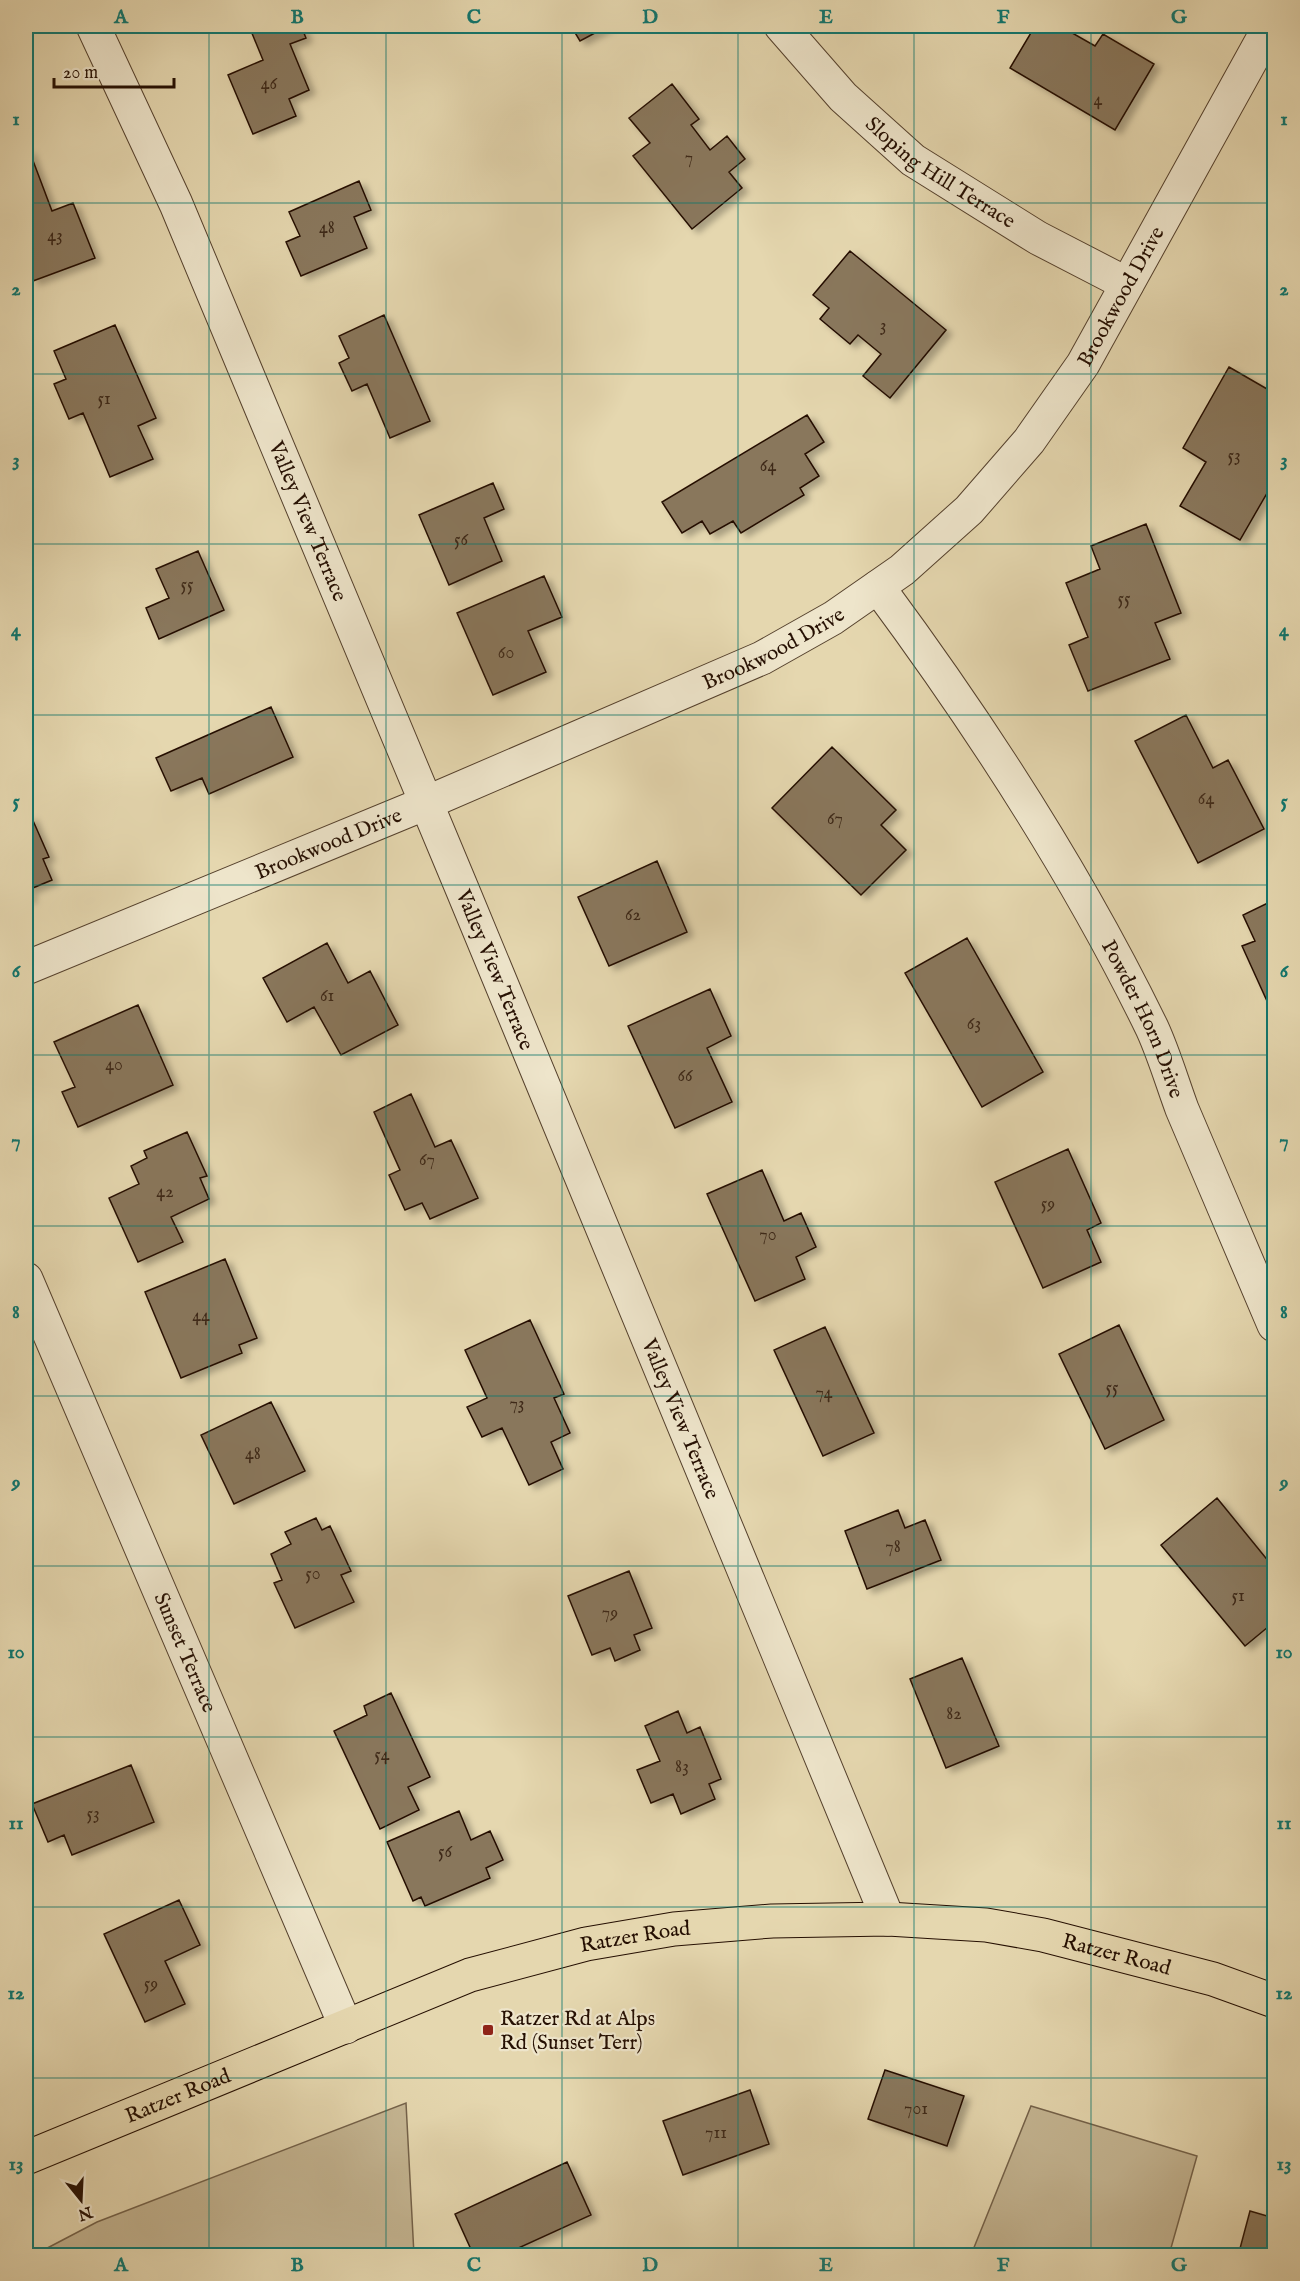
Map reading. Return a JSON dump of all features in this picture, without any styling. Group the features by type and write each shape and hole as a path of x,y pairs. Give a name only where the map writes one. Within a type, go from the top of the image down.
{"main road":[{"name":"Ratzer Road","path":"26,2158 470,1975 586,1944 674,1929 772,1921 888,1919 986,1925 1043,1935 1213,1979 1275,2001"}],"street":[{"name":"Valley View Terrace","path":"93,26 176,204 888,1919"},
{"name":"Sloping Hill Terrace","path":"781,26 843,97 913,160 1038,238 1127,284"},
{"name":"Brookwood Drive","path":"26,968 426,803 762,658 832,618 902,570 969,510 1029,441 1083,364 1270,26"},
{"name":"Powder Horn Drive","path":"878,587 934,662 1013,780 1086,903 1152,1030 1182,1107 1275,1325"},
{"name":"Sunset Terrace","path":"26,1279 346,2026"}],"shaded area":[{"path":"406,2103 414,2255 34,2255 97,2222"},
{"path":"1031,2106 1197,2156 1169,2255 971,2255"}],"building":[{"path":"249,26 301,26 306,38 290,44 309,90 289,99 296,116 253,134 228,75 263,60"},
{"path":"571,26 608,26 580,41"},
{"path":"1035,26 1060,26 1095,46 1103,34 1154,64 1115,130 1010,68"},
{"path":"672,84 699,119 691,125 710,150 727,136 745,159 729,172 742,188 692,229 633,156 650,143 629,118"},
{"path":"29,150 52,211 73,203 95,258 33,281 26,261 26,151"},
{"path":"359,181 371,210 354,217 367,248 301,276 286,242 300,236 289,212"},
{"path":"850,251 946,330 890,398 863,376 881,354 858,335 850,344 820,319 829,308 813,295"},
{"path":"384,315 430,421 390,438 367,384 352,391 339,363 349,358 339,336"},
{"path":"115,325 156,418 138,426 153,459 110,477 83,413 69,419 54,384 66,379 54,351"},
{"path":"1229,367 1274,393 1274,481 1240,540 1180,506 1206,462 1183,448"},
{"path":"807,415 824,442 805,454 819,476 800,488 804,495 741,533 733,521 710,534 702,521 682,533 662,502"},
{"path":"493,483 504,509 484,518 502,561 449,585 419,515"},
{"path":"1146,524 1181,613 1155,623 1170,659 1088,691 1069,645 1088,637 1066,583 1100,569 1091,546"},
{"path":"198,551 224,610 159,639 146,608 169,598 156,569"},
{"path":"544,576 562,617 528,631 546,672 493,695 457,613"},
{"path":"271,707 293,757 209,794 202,778 171,791 156,758"},
{"path":"1186,715 1213,768 1228,760 1264,829 1198,863 1135,741"},
{"path":"832,747 896,810 881,825 906,850 861,895 772,808"},
{"path":"31,816 49,857 43,859 52,880 28,890 31,897 26,900 26,819"},
{"path":"657,861 687,932 609,966 578,897"},
{"path":"1274,900 1274,998 1267,1001 1242,946 1255,941 1243,915"},
{"path":"967,938 1043,1072 982,1107 905,973"},
{"path":"327,943 348,983 370,971 398,1025 341,1055 314,1007 287,1022 263,978"},
{"path":"710,989 731,1036 707,1048 732,1102 675,1128 628,1026"},
{"path":"138,1005 173,1085 78,1127 62,1092 75,1087 54,1042"},
{"path":"411,1094 435,1147 451,1140 478,1198 430,1219 422,1203 405,1210 389,1175 400,1170 374,1112"},
{"path":"187,1132 207,1176 200,1178 209,1199 171,1217 183,1242 138,1262 109,1198 139,1184 131,1166 147,1158 144,1151"},
{"path":"1068,1149 1101,1223 1087,1230 1101,1262 1043,1288 995,1182"},
{"path":"762,1170 784,1221 801,1213 816,1247 796,1257 805,1279 755,1301 707,1194"},
{"path":"225,1259 257,1338 239,1345 242,1353 181,1378 145,1292"},
{"path":"530,1320 564,1394 554,1398 570,1433 551,1442 563,1469 529,1485 502,1428 482,1437 467,1407 487,1398 465,1350"},
{"path":"1119,1325 1164,1420 1105,1449 1059,1354"},
{"path":"825,1327 874,1433 823,1456 774,1350"},
{"path":"271,1402 305,1471 234,1504 201,1435"},
{"path":"1217,1498 1274,1568 1274,1622 1245,1646 1161,1545"},
{"path":"898,1510 905,1528 925,1520 941,1560 867,1589 845,1531"},
{"path":"316,1518 322,1530 330,1526 351,1571 341,1575 354,1602 295,1628 274,1583 282,1580 271,1554 291,1544 285,1532"},
{"path":"629,1571 652,1628 634,1635 640,1650 615,1661 610,1648 592,1655 568,1596"},
{"path":"962,1658 999,1746 946,1768 910,1679"},
{"path":"391,1693 430,1777 408,1787 419,1810 380,1829 334,1731 367,1715 364,1706"},
{"path":"678,1711 687,1733 700,1727 721,1779 709,1784 715,1799 681,1814 673,1794 651,1803 637,1770 660,1761 645,1726"},
{"path":"131,1765 154,1822 72,1855 64,1835 48,1842 32,1804"},
{"path":"459,1811 471,1840 490,1831 503,1860 486,1868 490,1878 425,1906 421,1897 413,1901 387,1842"},
{"path":"179,1900 200,1945 165,1961 185,2004 145,2022 104,1934"},
{"path":"885,2070 964,2096 947,2146 868,2119"},
{"path":"750,2090 769,2144 683,2175 663,2121"},
{"path":"567,2162 591,2215 501,2256 474,2256 455,2214"},
{"path":"1250,2211 1274,2218 1274,2256 1238,2256"}],"place":[{"name":"Ratzer Rd at Alps Rd (Sunset Terr)","path":"488,2030"}]}
